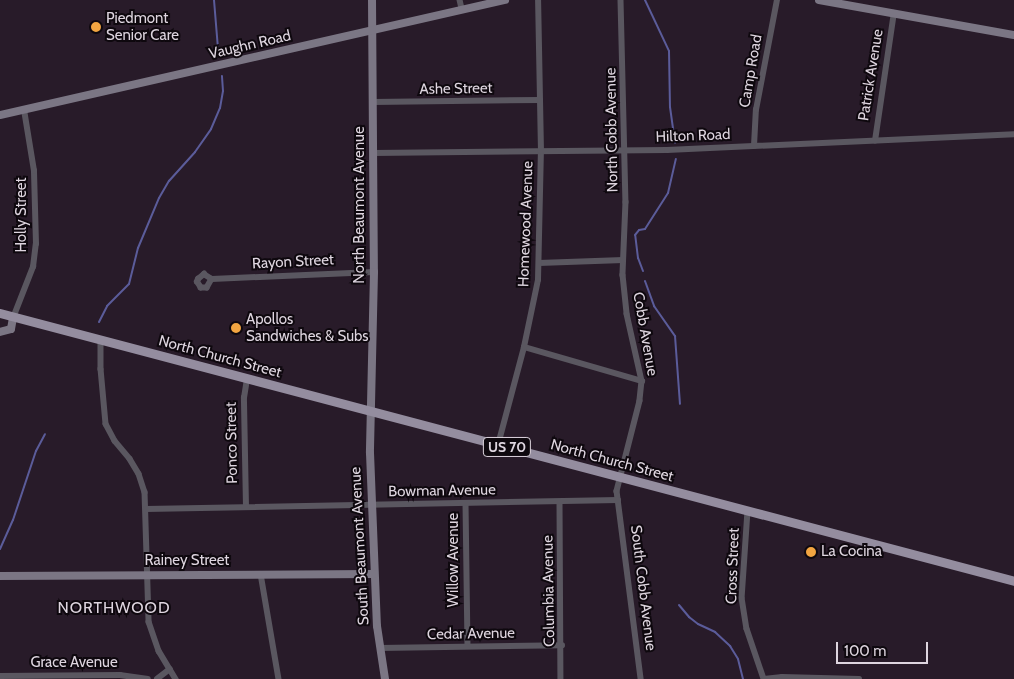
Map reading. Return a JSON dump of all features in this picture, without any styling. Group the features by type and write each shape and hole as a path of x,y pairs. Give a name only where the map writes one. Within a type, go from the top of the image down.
{"main road":[{"name":"North Church Street","path":"0,313 13,318 1014,581"}],"street":[{"name":"North Beaumont Avenue","path":"371,411 374,272 372,0"},
{"path":"460,0 462,9"},
{"name":"Vaughn Road","path":"0,116 505,0"},
{"name":"Homewood Avenue","path":"498,445 535,300 539,263 541,152 538,0"},
{"name":"North Cobb Avenue","path":"621,0 626,151 623,260"},
{"name":"Camp Road","path":"754,146 756,110 777,0"},
{"path":"819,0 1014,35"},
{"name":"Patrick Avenue","path":"875,141 894,13"},
{"name":"Ashe Street","path":"373,102 540,100"},
{"name":"Holly Street","path":"13,318 33,267 36,244 34,171 24,110"},
{"name":"Hilton Road","path":"373,153 626,151 1014,134"},
{"path":"539,263 623,260"},
{"name":"Cobb Avenue","path":"618,500 620,477 640,401 642,381 627,314 623,260"},
{"name":"Rayon Street","path":"212,279 374,272"},
{"path":"0,332 11,329 13,318"},
{"path":"101,340 101,368 106,424 115,441 130,459 139,474 145,492 146,575 150,628 159,651 176,679"},
{"path":"524,347 642,381"},
{"name":"Ponco Street","path":"246,507 244,398 247,379"},
{"name":"South Beaumont Avenue","path":"371,411 374,574 380,648 385,679"},
{"name":"Bowman Avenue","path":"146,510 618,500"},
{"name":"South Cobb Avenue","path":"618,500 642,679"},
{"name":"Columbia Avenue","path":"560,502 561,679"},
{"name":"Willow Avenue","path":"466,503 468,646"},
{"name":"Cross Street","path":"748,511 742,598 747,628 764,679"},
{"path":"261,574 279,679"},
{"name":"Rainey Street","path":"0,576 374,574"},
{"name":"Cedar Avenue","path":"380,648 562,645"},
{"path":"157,679 170,669"},
{"name":"Grace Avenue","path":"0,676 120,675 148,679"},
{"path":"764,679 782,677 859,679"}],"waterway":[{"path":"214,0 218,49"},
{"path":"645,0 669,51 670,107 675,143"},
{"path":"99,322 107,306 129,284 138,248 159,198 169,181 195,152 211,129 220,108 223,91 222,76"},
{"path":"643,271 638,258 635,235 639,230 645,229 668,193 676,159"},
{"path":"645,281 654,306 675,336 680,404"},
{"path":"0,549 13,520 36,451 45,434"},
{"path":"679,605 689,617 698,624 715,632 730,646 738,659 743,679"}],"place":[{"name":"Piedmont Senior Care","path":"96,27"},
{"name":"Apollos Sandwiches & Subs","path":"236,328"},
{"name":"La Cocina","path":"811,552"}],"district":[{"name":"NORTHWOOD","path":"114,608"}]}
